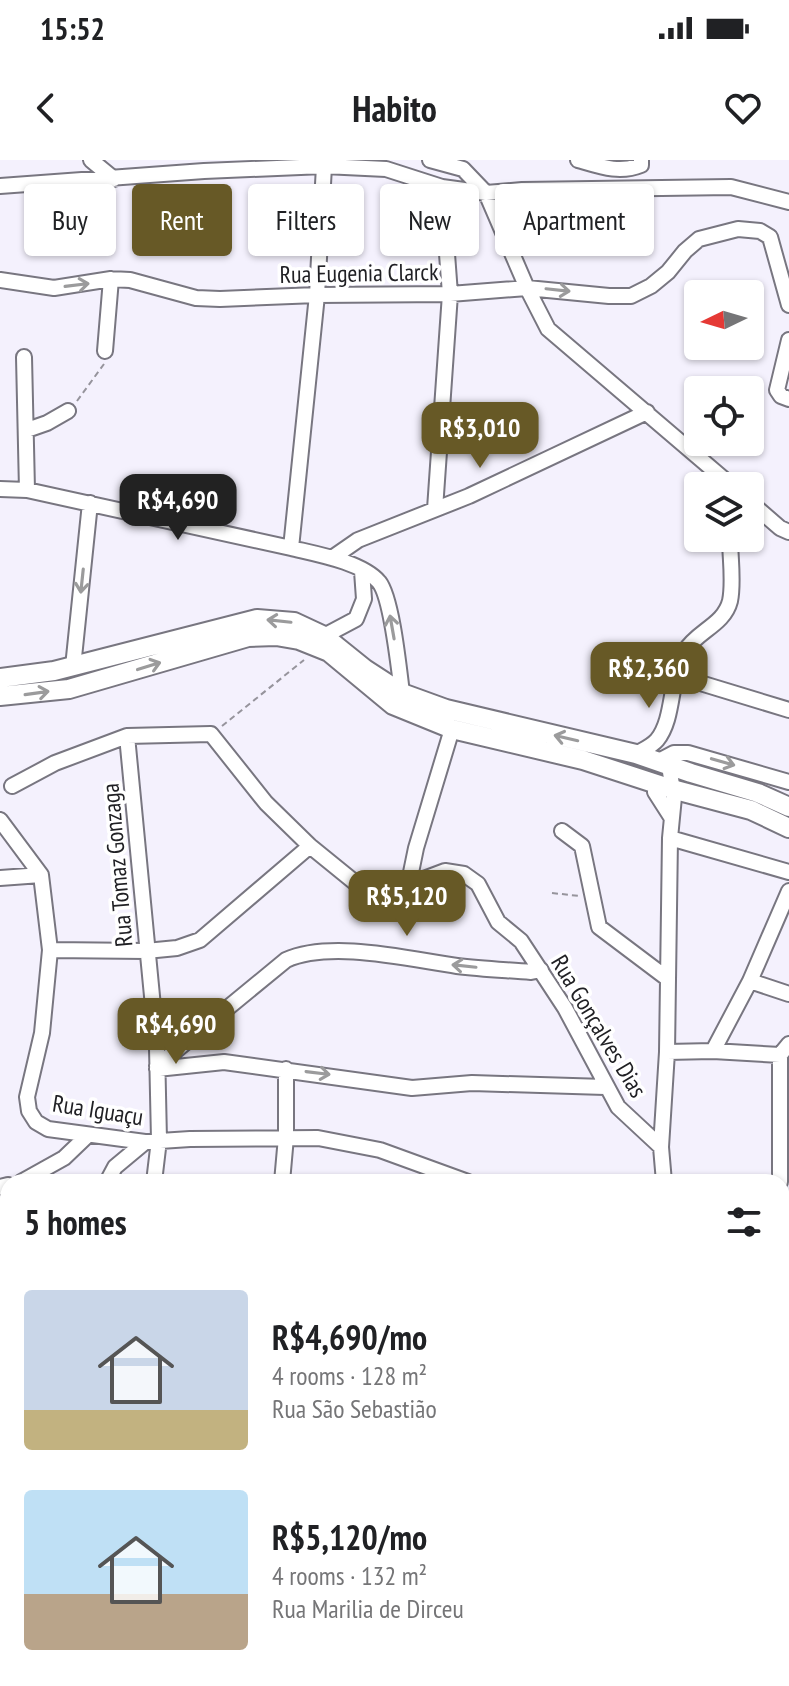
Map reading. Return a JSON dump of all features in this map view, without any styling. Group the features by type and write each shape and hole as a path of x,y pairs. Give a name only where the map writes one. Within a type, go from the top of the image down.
{"main road":[{"path":"3,677 73,667 257,619 294,622 402,693 446,709 636,754 758,793 789,807"},
{"path":"0,696 69,689 248,637 276,636 321,642 393,705 452,729 583,760 663,791 751,810 789,828"}],"street":[{"path":"91,160 114,179"},
{"path":"430,160 464,164 486,193 548,329 715,472"},
{"path":"578,160 611,170 637,167 641,165 641,160"},
{"path":"291,548 317,295 324,166"},
{"path":"0,186 204,171 324,166 386,169 433,184"},
{"path":"479,192 731,187 789,202"},
{"name":"Rua Eugenia Clarck","path":"0,280 54,288 111,279 130,280 196,298 220,299 450,294 527,288 631,296 660,279 699,239 738,229 760,231 770,237 789,305"},
{"path":"435,509 450,294 447,256"},
{"path":"105,351 111,279"},
{"path":"783,394 789,340"},
{"path":"24,357 27,490"},
{"path":"27,430 68,411"},
{"path":"332,558 358,540 469,496 647,412"},
{"path":"0,489 27,490 291,548 332,558 362,571 380,583 389,610 402,693"},
{"path":"73,667 90,503"},
{"path":"764,514 789,532"},
{"path":"636,754 657,740 666,723 674,675 685,650 726,610 731,599 730,552"},
{"path":"321,642 356,619 364,599 362,571"},
{"path":"674,675 789,710"},
{"path":"408,887 416,848 452,729"},
{"path":"12,786 55,763 127,736 211,734"},
{"name":"Rua Gonçalves Dias","path":"211,734 266,803 310,846 358,885 374,892 408,887 445,871 464,874 478,884 498,922 521,941 565,1008 618,1107 661,1147"},
{"name":"Rua Tomaz Gonzaga","path":"127,736 157,1068 152,1141 154,1174"},
{"path":"604,746 611,770"},
{"path":"663,1174 661,1147 667,1052 670,838 674,797 663,791 663,764 674,753 688,753 789,782"},
{"path":"0,820 41,875"},
{"path":"562,831 582,846 599,927 668,979"},
{"path":"670,838 789,872"},
{"path":"50,950 146,951 177,948 200,940 310,846"},
{"path":"0,878 41,875"},
{"name":"Rua Iguaçu","path":"41,875 50,950 42,1033 27,1097 29,1111 36,1122 48,1129 87,1136 152,1141 318,1138 380,1150 446,1174"},
{"path":"713,1051 750,981 789,891"},
{"path":"157,1068 286,960 302,952 391,955 460,966 531,972 541,970"},
{"path":"750,981 789,994"},
{"path":"667,1052 784,1050 780,1174"},
{"path":"157,1068 224,1062 412,1088 472,1083 605,1087"},
{"path":"283,1174 286,1069"},
{"path":"35,1174 64,1158 87,1136"},
{"path":"111,1174 115,1167 152,1141"}],"path":[{"path":"68,411 101,370 105,351"},
{"path":"211,734 321,642"},
{"path":"552,893 593,897"}]}
